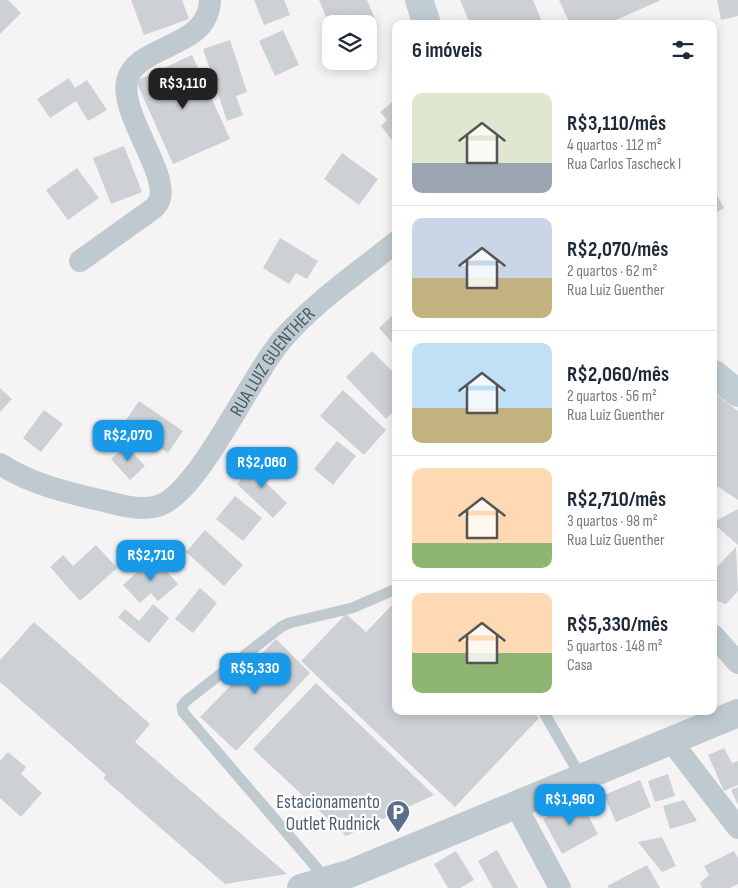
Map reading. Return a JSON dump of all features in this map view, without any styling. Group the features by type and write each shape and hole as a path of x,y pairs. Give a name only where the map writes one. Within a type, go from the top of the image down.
{"main road":[{"path":"419,0 426,20"},
{"path":"717,376 738,392"}],"street":[{"path":"80,261 154,208 160,198 156,173 127,100 127,81 137,65 181,41 205,22 210,10 210,0"},
{"name":"RUA LUIZ GUENTHER","path":"0,464 29,481 58,491 117,504 147,508 170,499 193,477 281,341 330,295 392,245"},
{"path":"717,639 738,663"},
{"path":"301,888 328,881 738,713"},
{"path":"671,741 738,828"},
{"path":"515,804 560,888"}],"lane":[{"path":"328,881 183,712 182,706 280,628 289,623 352,608 392,591"},
{"path":"545,715 582,777"}],"building":[{"path":"0,0 8,0 21,13 0,34"},
{"path":"131,0 182,0 189,19 144,35"},
{"path":"254,0 284,0 290,15 264,25"},
{"path":"319,0 367,0 373,15 325,15"},
{"path":"460,0 533,0 541,20 468,20"},
{"path":"559,0 661,0 616,20 568,20"},
{"path":"717,0 738,0 738,16 721,20"},
{"path":"283,30 299,65 275,76 259,41"},
{"path":"230,40 247,92 236,96 243,115 227,121 203,49"},
{"path":"192,55 230,139 173,164 136,81"},
{"path":"69,78 75,88 87,80 107,110 88,121 76,101 50,118 37,99"},
{"path":"392,102 392,140 381,126 387,120 380,112"},
{"path":"124,146 142,192 111,204 93,158"},
{"path":"342,153 378,179 359,205 324,179"},
{"path":"77,168 99,198 68,220 46,190"},
{"path":"717,195 724,208 717,212"},
{"path":"280,238 318,261 307,279 296,273 289,284 263,268"},
{"path":"392,316 392,343 379,328"},
{"path":"372,351 392,371 392,413 386,419 346,377"},
{"path":"0,388 12,399 0,412"},
{"path":"343,390 386,430 364,455 320,416"},
{"path":"717,395 738,411 738,500 717,486"},
{"path":"139,401 183,431 168,453 124,423"},
{"path":"44,410 63,424 41,452 23,438"},
{"path":"337,441 356,456 333,485 314,469"},
{"path":"126,445 145,466 130,480 111,459"},
{"path":"260,459 275,473 266,483 287,503 273,518 237,484"},
{"path":"235,496 262,518 243,541 216,519"},
{"path":"738,509 738,545 717,527 717,520"},
{"path":"205,530 243,565 224,586 186,552"},
{"path":"96,545 117,568 80,601 50,567 63,555 73,566"},
{"path":"736,547 738,591 726,604 717,601 717,567"},
{"path":"154,557 178,584 158,601 151,593 140,603 123,585"},
{"path":"200,588 217,603 193,633 175,619"},
{"path":"153,604 169,618 149,643 118,617 125,609 139,621"},
{"path":"392,605 392,715 536,715 539,718 455,807 301,661 346,614 366,632"},
{"path":"34,622 150,724 135,742 287,874 225,884 103,778 106,775 0,682 0,660"},
{"path":"276,639 310,673 236,751 200,717"},
{"path":"316,683 434,795 346,836 253,749"},
{"path":"724,748 732,763 738,761 738,785 724,791 708,755"},
{"path":"8,752 26,767 21,774 42,793 21,817 0,798 0,761"},
{"path":"668,774 675,796 655,802 648,781"},
{"path":"640,780 651,807 616,822 604,795"},
{"path":"738,787 738,805 731,790"},
{"path":"579,799 598,834 562,854 543,819"},
{"path":"684,800 697,821 670,829 663,806"},
{"path":"662,837 676,866 662,872 638,842"},
{"path":"497,850 518,888 493,888 478,861"},
{"path":"456,851 474,880 460,888 448,888 434,864"},
{"path":"734,851 738,858 738,884 730,888 702,888 700,883 709,875 704,866"},
{"path":"647,865 660,888 609,888 607,886"}],"place":[{"name":"Estacionamento Outlet Rudnick","path":"398,833"}]}
